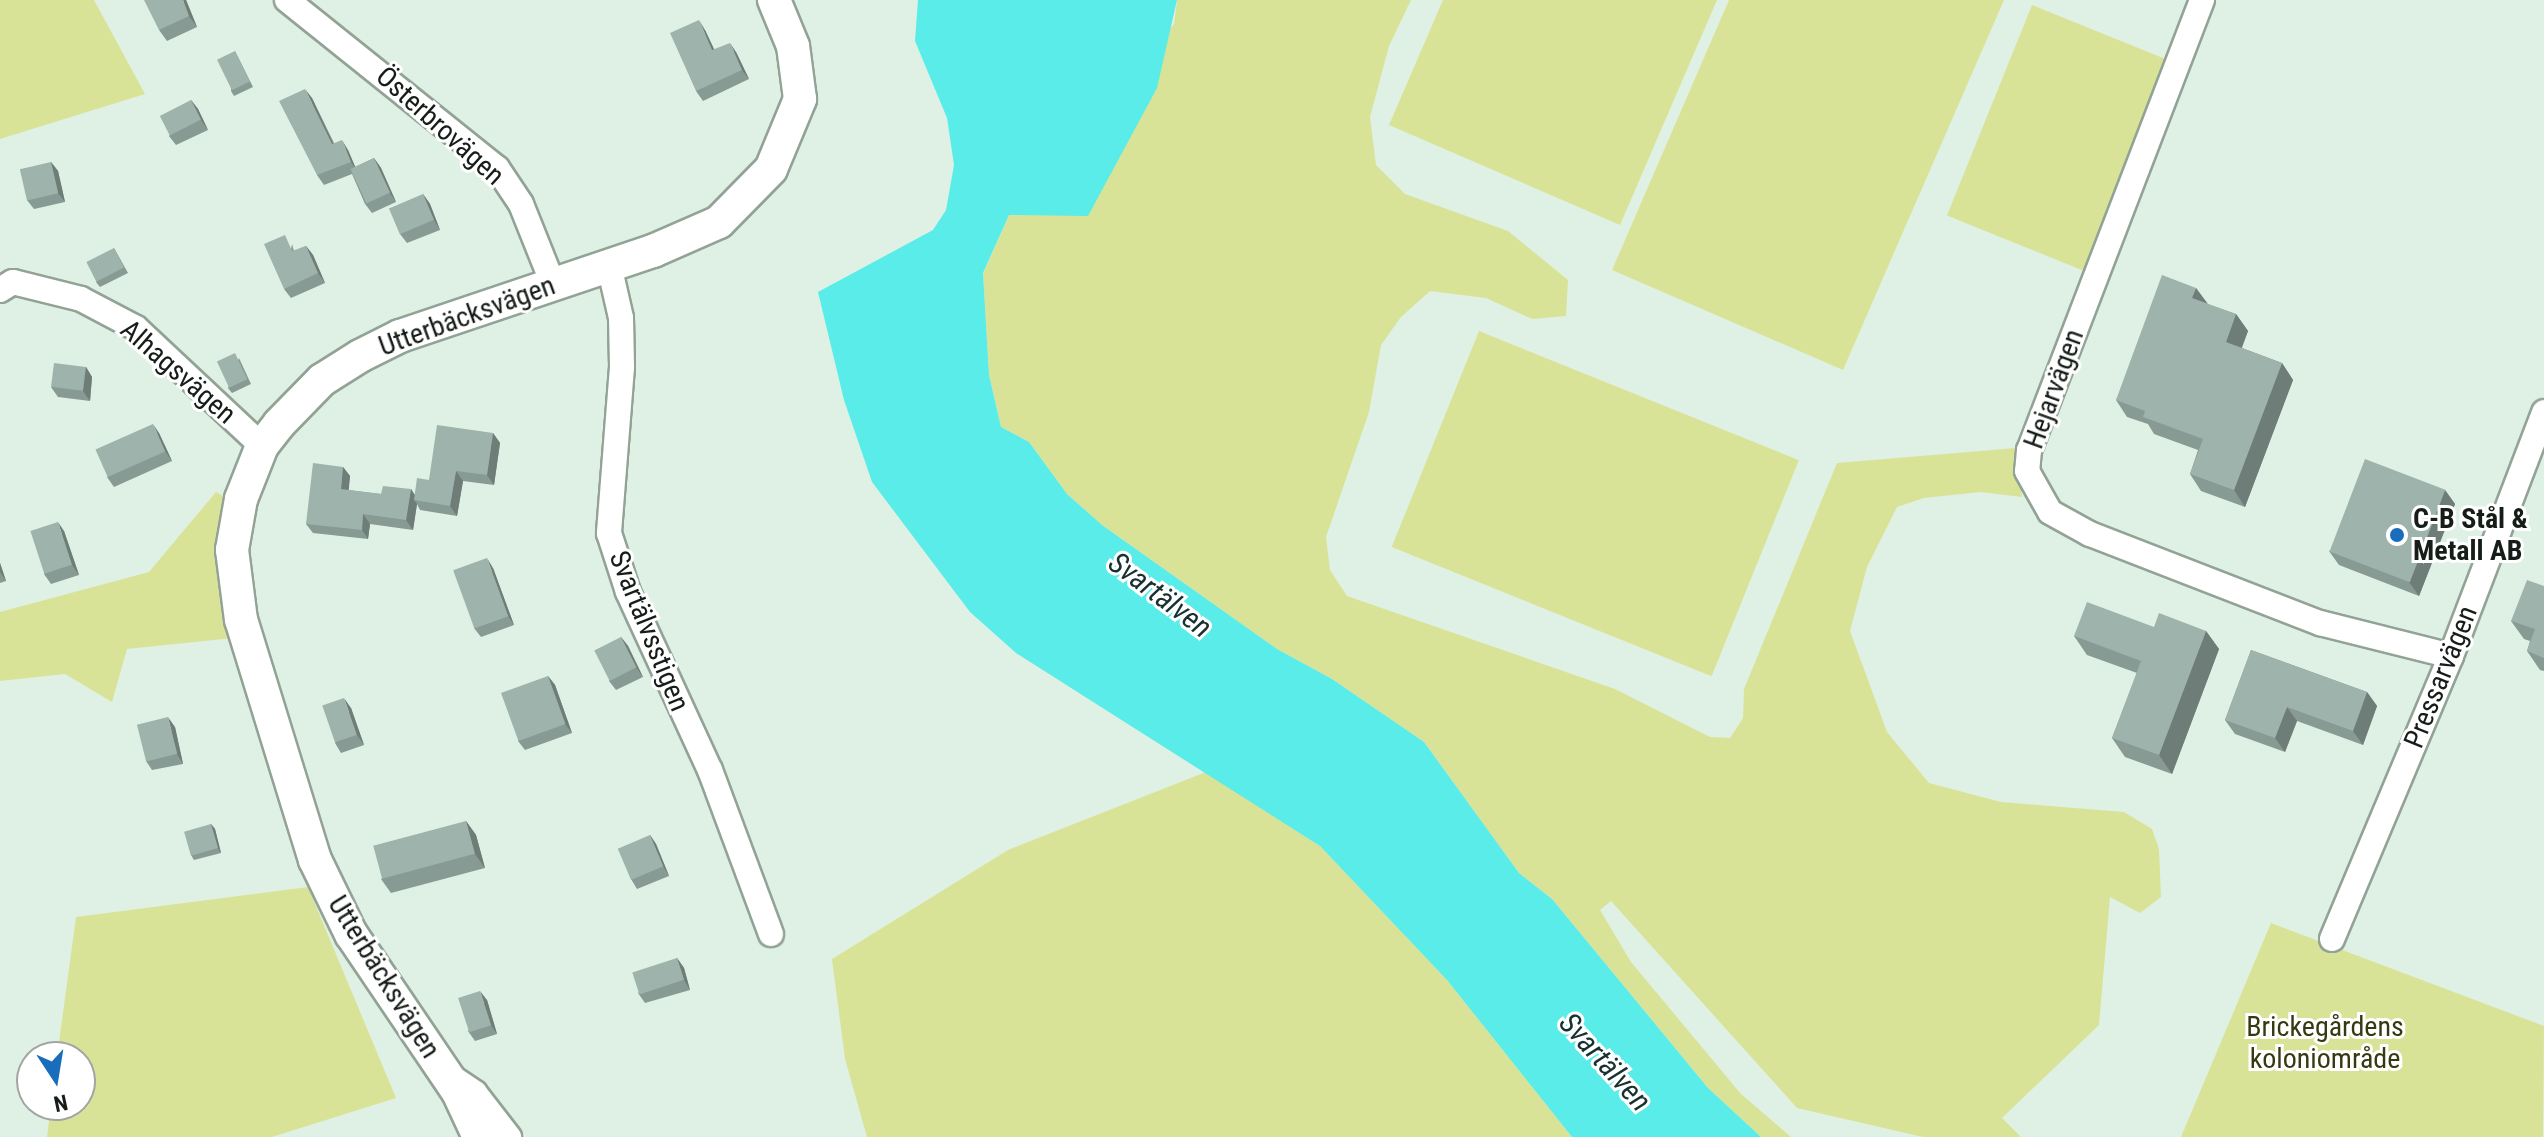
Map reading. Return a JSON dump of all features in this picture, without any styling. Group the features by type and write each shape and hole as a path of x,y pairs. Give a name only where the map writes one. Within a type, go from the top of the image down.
{"street":[{"name":"Österbrovägen","path":"287,0 497,168 521,204 553,284"},
{"name":"Utterbäcksvägen","path":"479,1137 443,1071 351,934 315,860 282,765 241,620 232,550 241,499 262,446 322,380 360,356 400,336 609,265 719,222 771,169 800,99 793,46 774,0"},
{"name":"Hejarvägen","path":"2202,0 2029,450 2027,471 2050,512 2090,534 2320,623 2451,656"},
{"name":"Svartälvsstigen","path":"609,265 621,318 622,367 609,533 628,592 710,770 771,934"},
{"name":"Alhagsvägen","path":"0,290 13,282 81,299 136,328 262,446"},
{"name":"Pressarvägen","path":"2332,939 2451,656 2544,412"},
{"path":"443,1071 475,1093 509,1137"}],"green space":[{"path":"0,0 94,0 145,94 0,139"},
{"path":"1177,0 1411,0 1389,46 1370,117 1376,165 1405,194 1508,231 1568,280 1566,316 1532,319 1486,298 1430,291 1401,317 1381,345 1369,412 1326,537 1330,570 1347,596 1615,689 1710,737 1730,738 1743,718 1744,689 1837,463 2016,448 2022,497 1981,492 1924,498 1897,507 1867,567 1850,631 1887,732 1929,783 2001,802 2124,812 2152,829 2159,849 2161,897 2140,913 2110,897 2099,1025 2002,1118 2021,1137 1923,1137 1797,1108 1611,901 1600,910 1631,962 1741,1094 1791,1137 1761,1137 1708,1088 1552,899 1519,873 1424,742 1332,679 1277,649 1102,525 1067,494 1029,442 1001,427 989,375 983,274 1009,215 1174,24"},
{"path":"1443,0 1717,0 1620,225 1389,125"},
{"path":"1729,0 2004,0 1843,370 1612,270"},
{"path":"2032,5 2169,60 2084,271 1947,215"},
{"path":"1479,331 1799,460 1712,676 1392,547"},
{"path":"216,492 236,503 243,637 127,649 112,702 65,674 0,681 0,612 149,572"},
{"path":"1206,772 1320,846 1447,980 1572,1137 867,1137 845,1059 832,959 1008,850"},
{"path":"308,887 396,1098 272,1137 47,1137 49,1121 96,1121 96,1041 59,1041 76,917"},
{"name":"Brickegårdens koloniområde","path":"2271,923 2544,1026 2543,1137 2181,1137"}],"water":[{"name":"Svartälven","path":"918,0 1177,0 1157,88 1088,216 1009,215 983,273 989,375 1001,427 1029,442 1067,494 1102,525 1277,649 1332,679 1424,742 1519,873 1552,899 1708,1088 1761,1137 1572,1137 1447,980 1320,846 1016,653 970,612 872,482 844,400 818,292 933,230 946,210 954,165 947,118 915,41"}],"building":[{"path":"144,0 183,0 189,16 159,30"},
{"path":"699,20 712,50 730,43 742,70 696,91 670,33"},
{"path":"235,51 250,82 232,90 217,60"},
{"path":"305,89 332,144 342,140 351,162 317,175 279,101"},
{"path":"191,100 201,120 170,135 160,116"},
{"path":"374,158 390,192 366,203 350,169"},
{"path":"51,162 58,193 27,200 20,169"},
{"path":"423,194 434,220 400,234 389,208"},
{"path":"285,235 292,251 306,246 318,273 284,289 264,244"},
{"path":"114,248 124,268 96,282 86,262"},
{"path":"2162,275 2196,288 2192,298 2236,314 2226,342 2282,363 2234,490 2190,474 2203,439 2143,417 2145,411 2116,400"},
{"path":"235,353 247,379 229,388 217,361"},
{"path":"54,363 86,367 83,391 51,387"},
{"path":"153,424 165,451 108,477 95,450"},
{"path":"437,425 493,433 487,475 456,471 450,506 414,500 417,478 429,480"},
{"name":"C-B Stål & Metall AB","path":"2365,459 2445,490 2410,582 2330,551"},
{"path":"313,463 343,467 341,489 381,494 383,486 411,489 406,520 363,514 362,530 306,524"},
{"path":"58,522 72,565 44,574 30,531"},
{"path":"487,558 508,616 474,629 453,570"},
{"path":"2527,580 2544,586 2544,658 2527,651 2535,629 2511,621"},
{"path":"2087,602 2154,627 2159,613 2206,631 2159,755 2112,738 2141,661 2074,636"},
{"path":"621,637 636,667 610,681 594,651"},
{"path":"2251,650 2367,692 2353,731 2287,707 2275,738 2225,720"},
{"path":"548,676 565,724 518,741 501,693"},
{"path":"344,698 357,735 335,742 322,705"},
{"path":"168,717 177,754 146,762 137,725"},
{"path":"466,821 475,854 382,879 373,846"},
{"path":"211,824 218,848 191,856 184,832"},
{"path":"650,835 663,866 631,880 618,849"},
{"path":"677,958 684,980 639,994 632,973"},
{"path":"480,991 491,1025 469,1032 458,998"}],"place":[{"name":"C-B Stål & Metall AB","path":"2397,535"}]}
